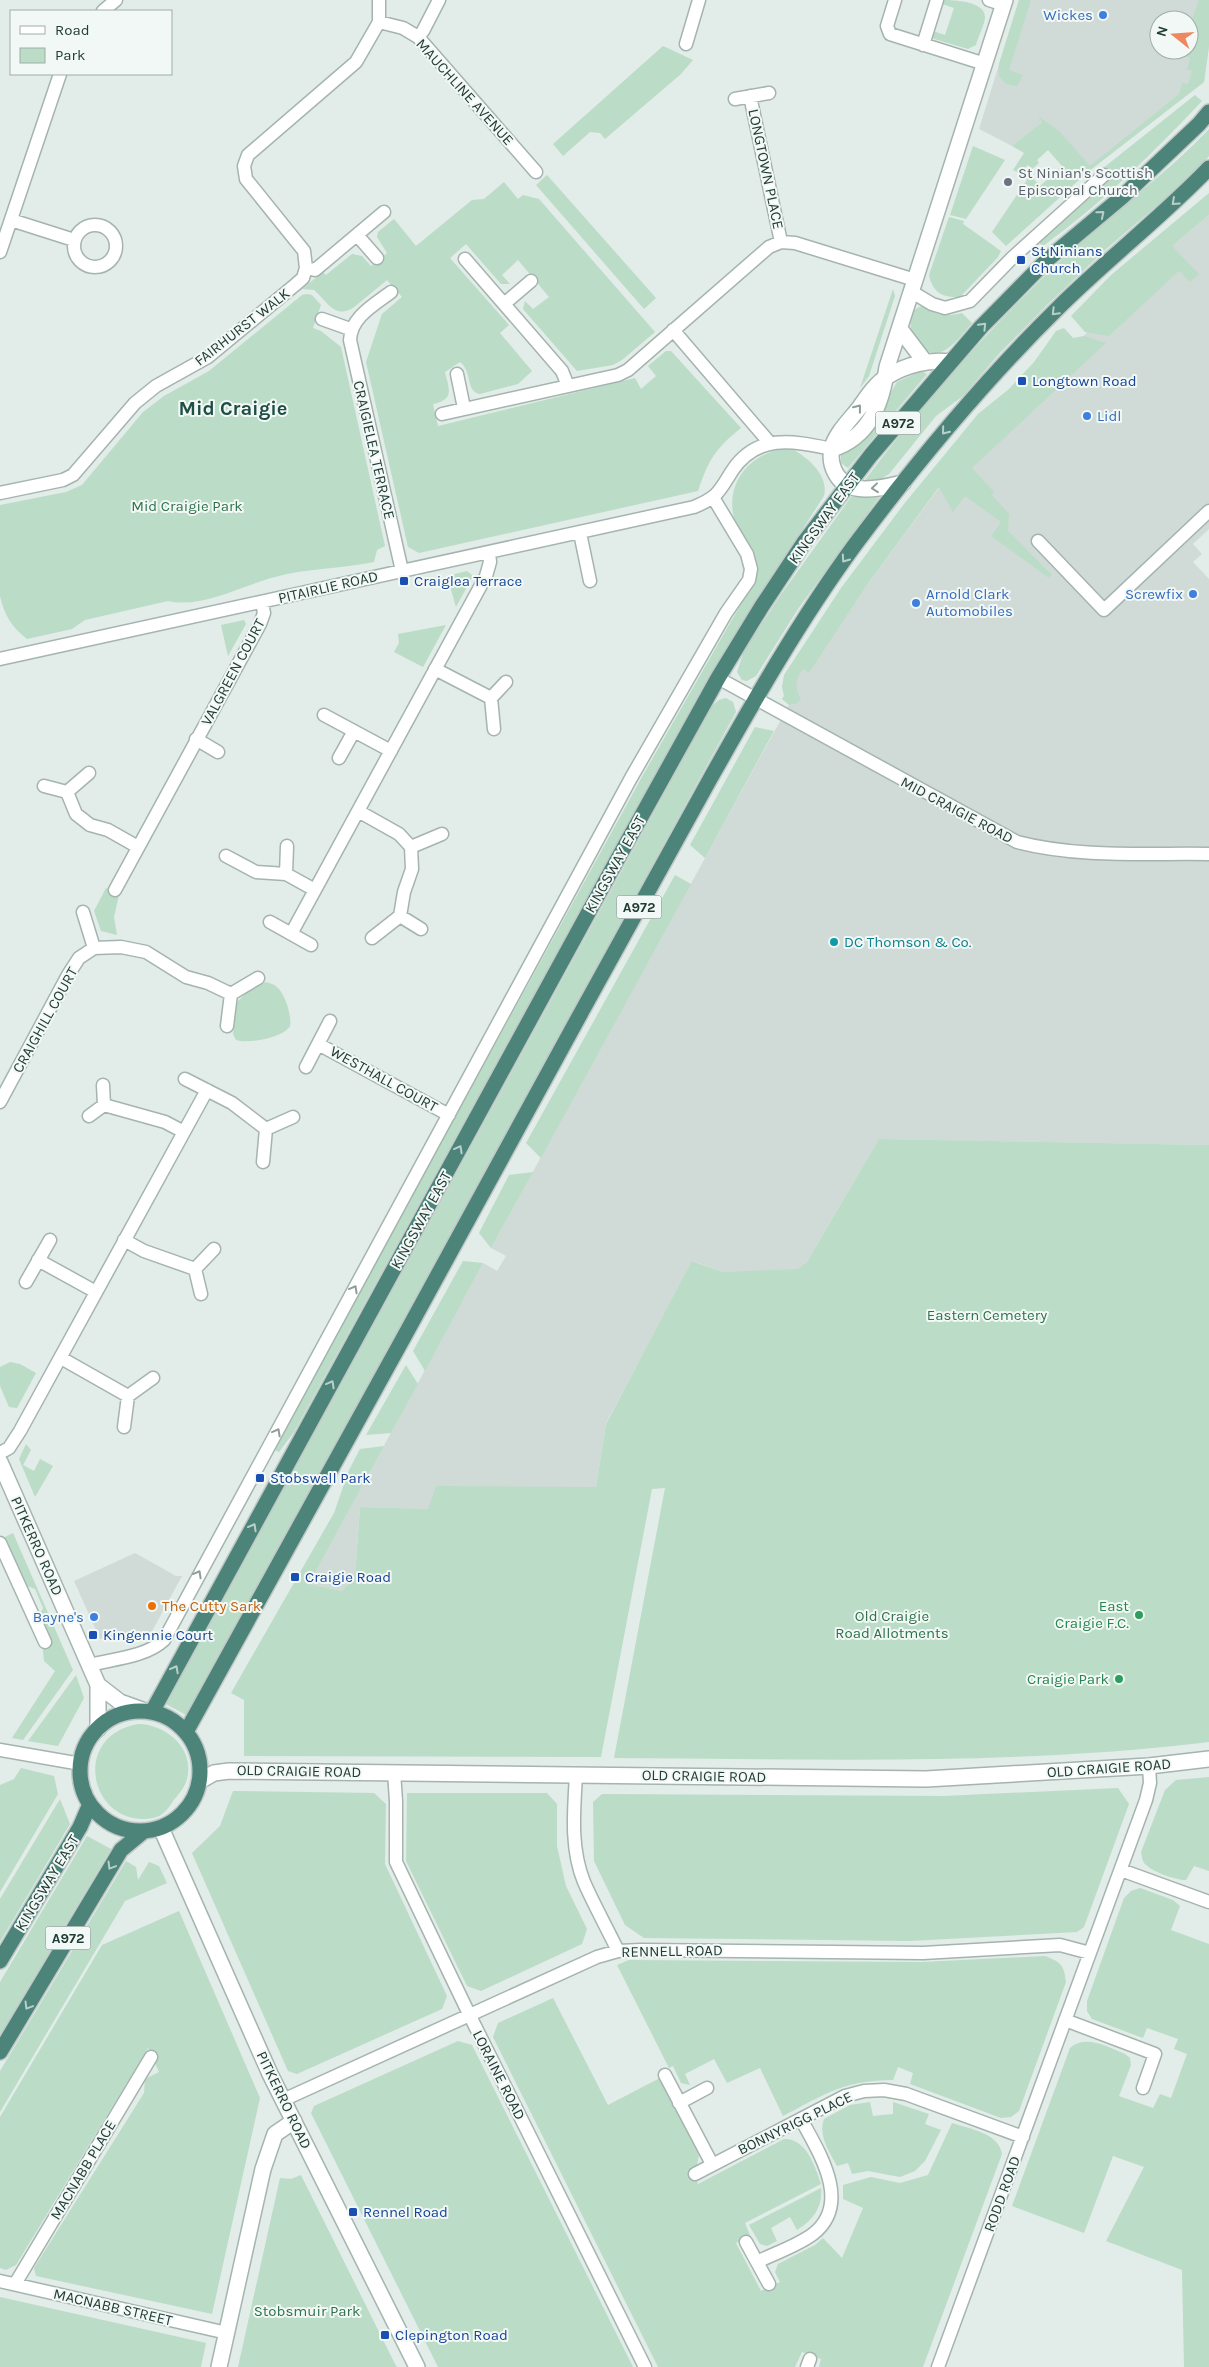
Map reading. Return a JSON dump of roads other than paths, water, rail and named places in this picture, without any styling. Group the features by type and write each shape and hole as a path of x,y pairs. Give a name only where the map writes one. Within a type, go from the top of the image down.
{"highway":[{"name":"KINGSWAY EAST","path":"149,1712 718,678 800,549 848,485 950,362 1048,259 1122,197 1200,124 1209,112"},
{"name":"A972","path":"186,1732 754,700 813,605 853,548 956,417 1055,311 1104,264 1178,200 1209,168"},
{"path":"130,1712 149,1712 171,1719 186,1732 198,1755 200,1780 195,1796 174,1821 161,1828 144,1831 128,1830 113,1825 100,1816 90,1804 81,1776 81,1764 89,1740 98,1730 115,1717 130,1712"},
{"name":"KINGSWAY EAST","path":"0,1960 80,1827 90,1804"},
{"name":"A972","path":"0,2052 121,1850 144,1831"}],"street":[{"path":"104,10 116,0"},
{"path":"379,0 379,22 356,62 248,155 244,166 246,178 304,251 306,268 314,270 384,212"},
{"path":"418,37 423,31 438,0"},
{"path":"686,44 699,0"},
{"path":"895,0 887,26 890,34 985,64"},
{"path":"923,45 937,0"},
{"path":"886,377 1005,2 989,0"},
{"name":"MAUCHLINE AVENUE","path":"379,22 404,28 418,37 536,172"},
{"path":"0,252 60,75"},
{"name":"LONGTOWN PLACE","path":"735,99 769,93"},
{"name":"LONGTOWN PLACE","path":"750,96 781,242"},
{"path":"442,414 618,375 628,370 769,248 781,242 795,243 914,286 932,304 945,308 970,301 1012,258 1104,175"},
{"path":"11,220 74,240"},
{"path":"357,235 377,258"},
{"path":"465,259 562,371 568,386"},
{"name":"FAIRHURST WALK","path":"0,493 63,480 73,475 135,403 156,386 208,357 303,278 306,268"},
{"path":"504,304 531,281"},
{"path":"322,319 350,328 391,292"},
{"name":"CRAIGIELEA TERRACE","path":"350,328 350,340 402,571"},
{"path":"673,330 769,442"},
{"path":"900,330 924,362"},
{"path":"903,483 867,489 848,485 839,479 832,467 832,449 840,432 886,377 901,369 924,362 938,360 950,362"},
{"path":"456,374 464,408"},
{"path":"714,498 740,460 751,450 769,442 832,449"},
{"name":"PITAIRLIE ROAD","path":"0,657 580,533 694,507 714,498"},
{"name":"KINGSWAY EAST","path":"89,1665 146,1651 156,1647 164,1640 631,778 726,613 749,580 748,554 714,498"},
{"path":"1038,541 1104,610 1209,511"},
{"path":"580,533 590,581"},
{"path":"291,934 486,576 490,562 489,553"},
{"name":"VALGREEN COURT","path":"115,890 260,624 264,613 262,602"},
{"path":"435,669 492,698"},
{"name":"MID CRAIGIE ROAD","path":"718,678 754,700 1017,842 1045,850 1069,852 1209,854"},
{"path":"494,729 492,698 506,682"},
{"path":"324,715 391,751"},
{"path":"339,758 354,731"},
{"name":"VALGREEN COURT","path":"196,740 218,752"},
{"path":"67,792 89,773"},
{"path":"44,786 67,792"},
{"path":"67,792 76,814 90,825 108,830 138,847"},
{"path":"358,811 399,834 411,848 412,869 404,892 400,916 372,938"},
{"path":"411,848 442,834"},
{"path":"286,874 287,846"},
{"path":"226,856 256,872 286,874 315,890"},
{"path":"83,912 94,948 121,946 146,952 186,976 208,983 231,994"},
{"path":"400,916 421,929"},
{"path":"270,922 311,945"},
{"name":"CRAIGHILL COURT","path":"1,1099 68,975 79,958 94,948"},
{"path":"231,994 258,978"},
{"path":"227,1026 231,994"},
{"name":"WESTHALL COURT","path":"306,1067 330,1022"},
{"name":"WESTHALL COURT","path":"318,1044 449,1115"},
{"path":"185,1079 232,1103 266,1129"},
{"path":"103,1085 104,1105"},
{"path":"0,1453 9,1448 208,1090"},
{"path":"104,1105 165,1122 184,1132"},
{"path":"89,1116 104,1105"},
{"path":"266,1129 293,1117"},
{"path":"263,1162 266,1129"},
{"path":"26,1282 50,1240"},
{"path":"124,1240 144,1251 195,1269"},
{"path":"195,1269 214,1249"},
{"path":"38,1260 96,1292"},
{"path":"195,1269 201,1294"},
{"path":"60,1358 128,1396"},
{"path":"124,1427 128,1396 153,1378"},
{"name":"PITKERRO ROAD","path":"0,1462 98,1685 98,1730"},
{"path":"0,1543 45,1642"},
{"name":"PITKERRO ROAD","path":"98,1685 120,1702 149,1712"},
{"path":"0,1750 81,1764"},
{"name":"OLD CRAIGIE ROAD","path":"200,1780 214,1773 229,1771 926,1778 1149,1766 1209,1759"},
{"name":"RODD ROAD","path":"938,2367 1146,1800 1150,1783 1149,1766"},
{"name":"LORAINE ROAD","path":"394,1772 396,1862 470,2016 645,2367"},
{"path":"576,1775 575,1845 583,1880 618,1951"},
{"name":"PITKERRO ROAD","path":"161,1828 283,2100 417,2367"},
{"path":"1121,1870 1209,1902"},
{"name":"RENNELL ROAD","path":"283,2100 597,1957 618,1951 714,1950 923,1953 1060,1945 1090,1953"},
{"path":"1065,2020 1155,2054 1143,2088"},
{"name":"MACNABB PLACE","path":"15,2284 151,2057"},
{"path":"665,2075 712,2164"},
{"path":"679,2103 707,2088"},
{"name":"BONNYRIGG PLACE","path":"694,2174 846,2096 864,2091 884,2090 906,2094 1023,2137"},
{"path":"757,2262 813,2234 824,2220 832,2201 831,2182 826,2167 801,2119"},
{"path":"219,2367 263,2170 276,2134 294,2121"},
{"path":"746,2242 769,2284"},
{"name":"MACNABB STREET","path":"0,2281 227,2333"}],"place":[{"name":"Wickes","path":"1103,15"},
{"name":"St Ninian's Scottish Episcopal Church","path":"1008,182"},
{"name":"St Ninians Church","path":"1021,260"},
{"name":"Longtown Road","path":"1022,381"},
{"name":"Lidl","path":"1087,416"},
{"name":"Craiglea Terrace","path":"404,581"},
{"name":"Screwfix","path":"1193,594"},
{"name":"Arnold Clark Automobiles","path":"916,603"},
{"name":"DC Thomson & Co.","path":"834,942"},
{"name":"Stobswell Park","path":"260,1478"},
{"name":"Craigie Road","path":"295,1577"},
{"name":"The Cutty Sark","path":"152,1606"},
{"name":"East Craigie F.C.","path":"1139,1615"},
{"name":"Bayne's","path":"94,1617"},
{"name":"Kingennie Court","path":"93,1635"},
{"name":"Craigie Park","path":"1119,1679"},
{"name":"Rennel Road","path":"353,2212"},
{"name":"Clepington Road","path":"385,2335"}],"district":[{"name":"Mid Craigie","path":"233,408"}],"park label":[{"name":"Mid Craigie Park","path":"187,506"},
{"name":"Eastern Cemetery","path":"987,1315"},
{"name":"Old Craigie Road Allotments","path":"892,1624"},
{"name":"Stobsmuir Park","path":"307,2311"}]}
